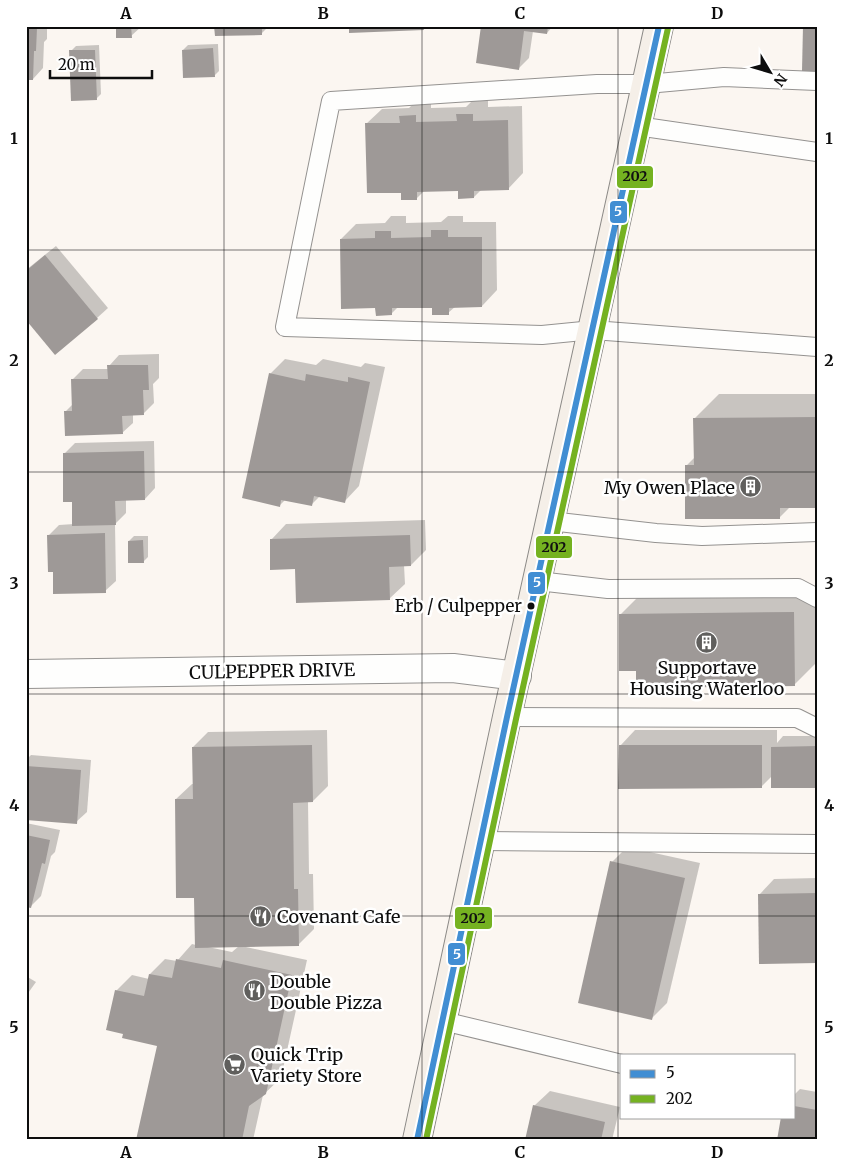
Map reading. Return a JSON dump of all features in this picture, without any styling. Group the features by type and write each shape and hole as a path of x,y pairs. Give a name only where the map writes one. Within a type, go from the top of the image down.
{"main road":[{"path":"417,1140 507,717 659,26"}],"street":[{"name":"CULPEPPER DRIVE","path":"26,674 453,668 516,676"}],"lane":[{"path":"817,81 724,77 647,84 597,84 331,101 285,327 542,335 592,330 817,347"},
{"path":"637,126 817,152"},
{"path":"550,521 656,533 693,535 817,532"},
{"path":"538,581 608,589 798,588 817,598"},
{"path":"507,717 798,718 817,728"},
{"path":"481,840 817,844"},
{"path":"443,1021 620,1064"}],"building":[{"path":"26,26 42,26 42,28 37,28 33,80 26,80"},
{"path":"100,26 131,26 132,38 116,38 116,28 100,29"},
{"path":"214,26 262,26 262,35 215,36"},
{"path":"349,26 423,26 424,30 349,33"},
{"path":"481,26 548,26 547,34 524,31 519,70 476,63"},
{"path":"803,26 817,26 817,72 802,71"},
{"path":"213,48 215,77 183,78 182,50"},
{"path":"69,50 95,50 97,100 71,101"},
{"path":"456,114 473,114 473,121 508,120 509,190 474,191 474,198 458,199 458,191 417,192 417,200 401,200 401,193 367,193 365,123 400,123 399,116 416,115 416,122 457,121"},
{"path":"431,230 448,230 448,237 482,237 482,307 449,308 449,315 432,315 432,308 392,308 392,315 376,316 375,308 341,309 340,239 375,238 375,231 391,231 391,238 431,237"},
{"path":"45,255 98,319 55,355 26,320 26,271"},
{"path":"107,365 148,365 149,390 143,390 144,415 122,416 123,434 65,436 64,411 72,411 71,379 108,379"},
{"path":"269,373 305,381 306,374 348,382 348,377 370,382 345,503 314,496 312,506 281,500 280,507 242,498"},
{"name":"My Owen Place","path":"817,417 817,508 780,508 780,519 685,519 685,465 694,465 693,418"},
{"path":"144,451 145,500 115,501 116,525 72,526 72,502 63,502 63,453"},
{"path":"105,533 106,593 53,594 53,572 48,572 47,535"},
{"path":"410,535 411,566 389,567 390,600 296,603 295,569 270,570 270,539"},
{"path":"143,540 144,563 128,563 128,541"},
{"name":"Supportave Housing Waterloo","path":"794,612 795,686 636,688 636,671 619,671 619,614"},
{"path":"312,745 313,802 293,803 294,889 298,889 299,946 195,948 194,898 176,898 175,799 193,799 192,747"},
{"path":"619,745 762,745 762,788 618,789"},
{"path":"817,746 817,788 771,788 771,747"},
{"path":"26,766 81,770 77,824 26,820"},
{"path":"26,835 50,840 45,864 42,863 31,908 26,907"},
{"path":"610,861 685,878 652,1020 578,1003"},
{"path":"817,893 817,963 759,964 758,894"},
{"path":"176,959 221,968 223,960 292,975 266,1094 249,1106 242,1140 136,1140 157,1046 122,1038 123,1034 106,1030 115,990 144,996 149,974 172,978"},
{"path":"533,1105 605,1122 601,1140 525,1140"},
{"path":"796,1106 817,1110 817,1140 777,1140 781,1118 796,1118"}],"transit line":[{"name":"5","path":"417,1140 507,717 659,26"},
{"name":"202","path":"426,1140 516,719 668,28"}],"place":[{"name":"My Owen Place","path":"751,487"},
{"name":"Erb / Culpepper","path":"531,606"},
{"name":"Supportave Housing Waterloo","path":"707,642"},
{"name":"Covenant Cafe","path":"261,916"},
{"name":"Double Double Pizza","path":"254,991"},
{"name":"Quick Trip Variety Store","path":"235,1064"}]}
